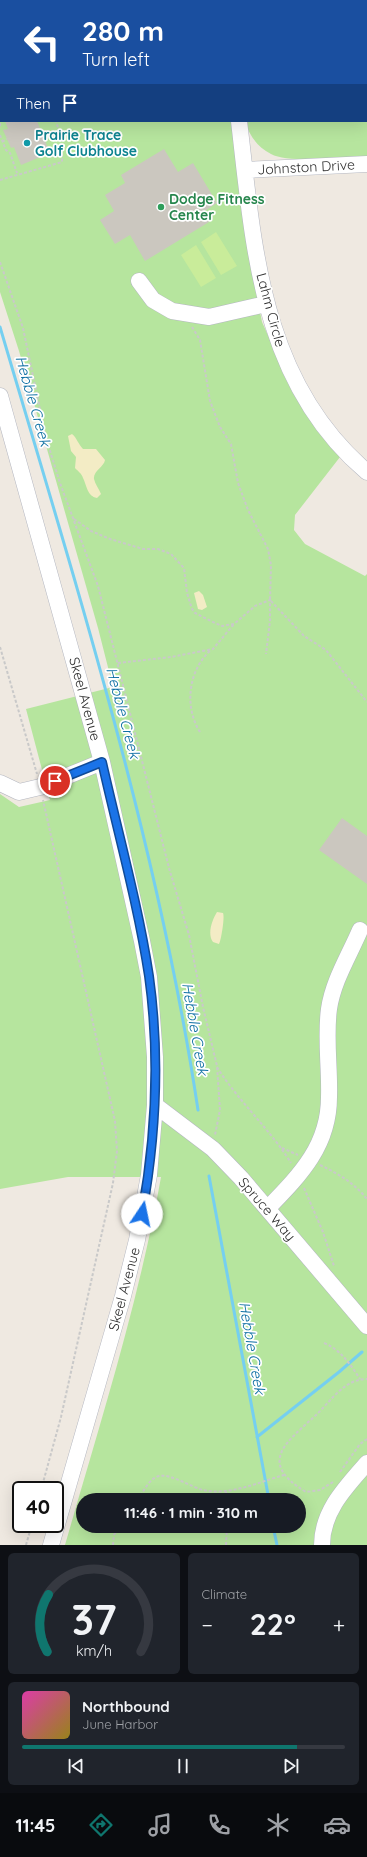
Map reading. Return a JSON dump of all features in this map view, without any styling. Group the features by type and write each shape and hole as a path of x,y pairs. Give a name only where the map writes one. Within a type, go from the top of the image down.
{"street":[{"name":"Lahm Circle","path":"239,122 266,304 282,352 301,392 329,432 367,472"},
{"name":"Johnston Drive","path":"245,170 367,164"},
{"path":"139,282 153,300 172,311 209,317 266,304"},
{"name":"Skeel Avenue","path":"0,396 102,762 149,977 155,1057 155,1105 149,1175 137,1240 123,1296 51,1545"},
{"path":"0,782 19,792 40,787 102,762"},
{"path":"268,1208 299,1177 311,1161 325,1130 329,1099 329,1009 339,976 360,930"},
{"name":"Spruce Way","path":"155,1105 212,1150 268,1208 367,1326"},
{"path":"322,1545 322,1535 330,1510 348,1485 367,1463"}],"path":[{"path":"0,180 17,173 30,172 62,162 62,142 56,122"},
{"path":"0,136 6,150 10,153 17,173"},
{"path":"2,142 7,140"},
{"path":"0,262 23,328 46,438 98,586 169,868 189,935 203,1007 217,1066 220,1110 212,1150"},
{"path":"190,325 200,340 210,401 220,427 231,444 238,483 248,510 268,549 271,565 270,621 266,654"},
{"path":"74,519 91,531 110,539 144,549 163,550 171,554 184,568 189,603 195,613 222,626 234,624"},
{"path":"200,732 190,713 192,683 199,663 218,644 234,624 255,606 270,600"},
{"path":"270,600 304,636 326,650 367,702"},
{"path":"0,647 40,787 115,1121 117,1151 113,1183 90,1294 61,1417 43,1481"},
{"path":"118,663 171,657 212,649"},
{"path":"281,1147 339,1174 358,1189 367,1199"},
{"path":"324,1343 335,1347 353,1368 360,1379"},
{"path":"333,1481 320,1490 306,1492 284,1475 280,1466 280,1454 286,1443 318,1414 330,1399 349,1384 360,1379 367,1379"},
{"path":"338,1475 360,1444 367,1439"},
{"path":"143,1493 149,1483 159,1476 168,1476 205,1490 226,1491 284,1475"},
{"path":"26,1545 29,1533"},
{"path":"113,1545 116,1533"},
{"path":"226,1533 226,1545"}],"green space":[{"path":"0,122 233,122 253,276 262,322 295,396 323,438 340,457 295,515 294,530 305,544 365,576 367,574 367,1545 65,1545 76,1507 76,1533 306,1533 306,1493 80,1493 118,1362 142,1270 161,1177 68,1177 0,1189 0,794 19,807 50,800 26,709 113,687 98,628 19,351 0,292"},
{"path":"245,122 367,122 367,157 290,159 279,157 262,148 251,136"},
{"path":"216,232 237,266 221,275 201,242"},
{"path":"196,245 216,278 201,287 181,255"}],"sand":[{"path":"72,434 83,449 96,449 105,460 94,476 101,494 97,498 89,493 82,475 75,468 76,457 71,451 68,436"},
{"path":"199,591 203,595 207,607 202,610 198,609 194,593"},
{"path":"217,912 223,913 221,938 219,944 213,942 210,935 213,919"}],"building":[{"name":"Prairie Trace Golf Clubhouse","path":"5,122 37,122 50,153 21,165 14,147 11,148 3,130 8,129"},
{"name":"Dodge Fitness Center","path":"164,149 178,172 193,163 217,203 203,212 209,222 145,261 130,235 115,244 100,220 114,211 105,195 125,183 121,175"},
{"path":"342,818 367,836 367,884 319,850"}],"waterway":[{"name":"Hebble Creek","path":"0,327 86,618 138,813 161,911 181,1010 198,1110"},
{"name":"Hebble Creek","path":"209,1176 268,1493"},
{"path":"257,1437 362,1352"},
{"name":"Hebble Creek","path":"274,1533 277,1545"}],"place":[{"name":"Prairie Trace Golf Clubhouse","path":"27,143"},
{"name":"Dodge Fitness Center","path":"161,207"}],"route":[{"path":"55,781 102,762 142,941 149,977 155,1057 155,1105 149,1175 142,1214"}]}
